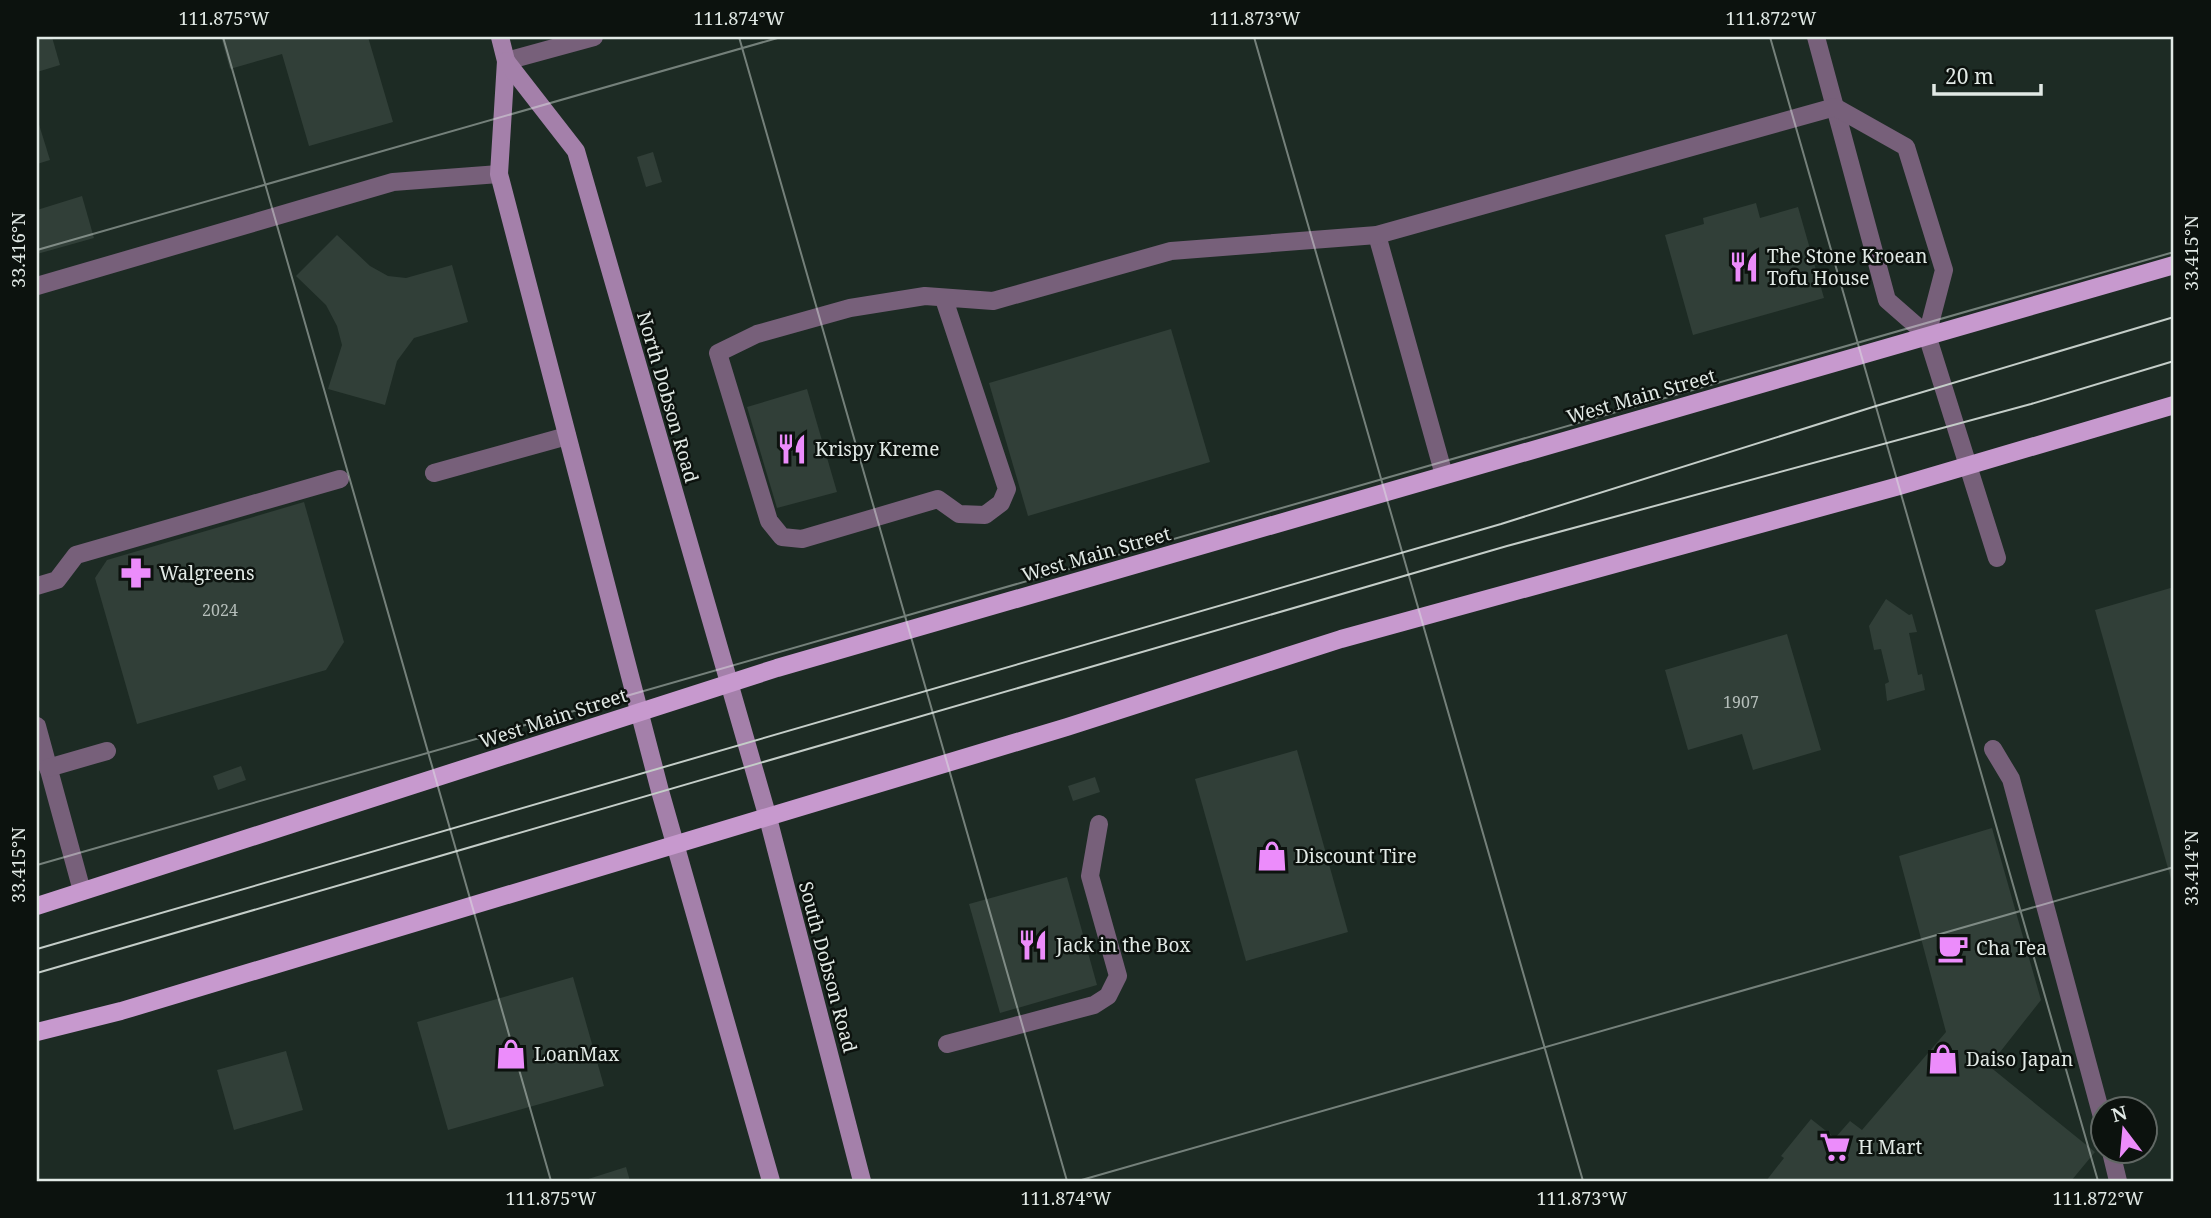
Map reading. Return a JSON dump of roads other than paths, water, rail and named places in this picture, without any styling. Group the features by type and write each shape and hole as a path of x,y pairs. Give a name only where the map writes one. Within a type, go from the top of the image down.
{"main road":[{"name":"North Dobson Road","path":"500,37 506,61 499,174 675,846"},
{"name":"North Dobson Road","path":"506,61 576,151 752,764"},
{"name":"West Main Street","path":"37,906 730,684 2174,265"},
{"path":"37,1032 134,1007 768,818 1133,707 1341,639 1969,466 2174,405"},
{"name":"South Dobson Road","path":"752,764 862,1181"},
{"path":"675,846 771,1181"}],"lane":[{"path":"506,61 594,37"},
{"path":"1816,37 1887,299 1927,335 1997,558"},
{"path":"944,299 1007,489 1001,503 985,514 959,514 939,499 802,539 782,537 769,521 718,353 757,334 850,308 925,296 993,301 1171,251 1377,235 1835,107 1906,147 1944,270 1927,335"},
{"path":"37,286 393,182 499,174"},
{"path":"1377,235 1444,475"},
{"path":"434,473 567,436"},
{"path":"37,586 57,580 76,555 340,479"},
{"path":"37,726 82,891"},
{"path":"1993,749 2011,779 2096,1096"},
{"path":"48,768 107,751"},
{"path":"947,1044 1094,1005 1115,986 1118,976 1090,876 1098,824"}],"tram line":[{"path":"37,949 1501,524 1876,406 2174,317"},
{"path":"37,973 1507,546 2031,404 2174,361"}],"place":[{"name":"The Stone Kroean Tofu House","path":"1744,267"},
{"name":"Krispy Kreme","path":"792,449"},
{"name":"Walgreens","path":"136,573"},
{"name":"Discount Tire","path":"1272,856"},
{"name":"Jack in the Box","path":"1033,945"},
{"name":"Cha Tea","path":"1953,948"},
{"name":"LoanMax","path":"511,1054"},
{"name":"Daiso Japan","path":"1943,1059"},
{"name":"H Mart","path":"1835,1147"}]}
